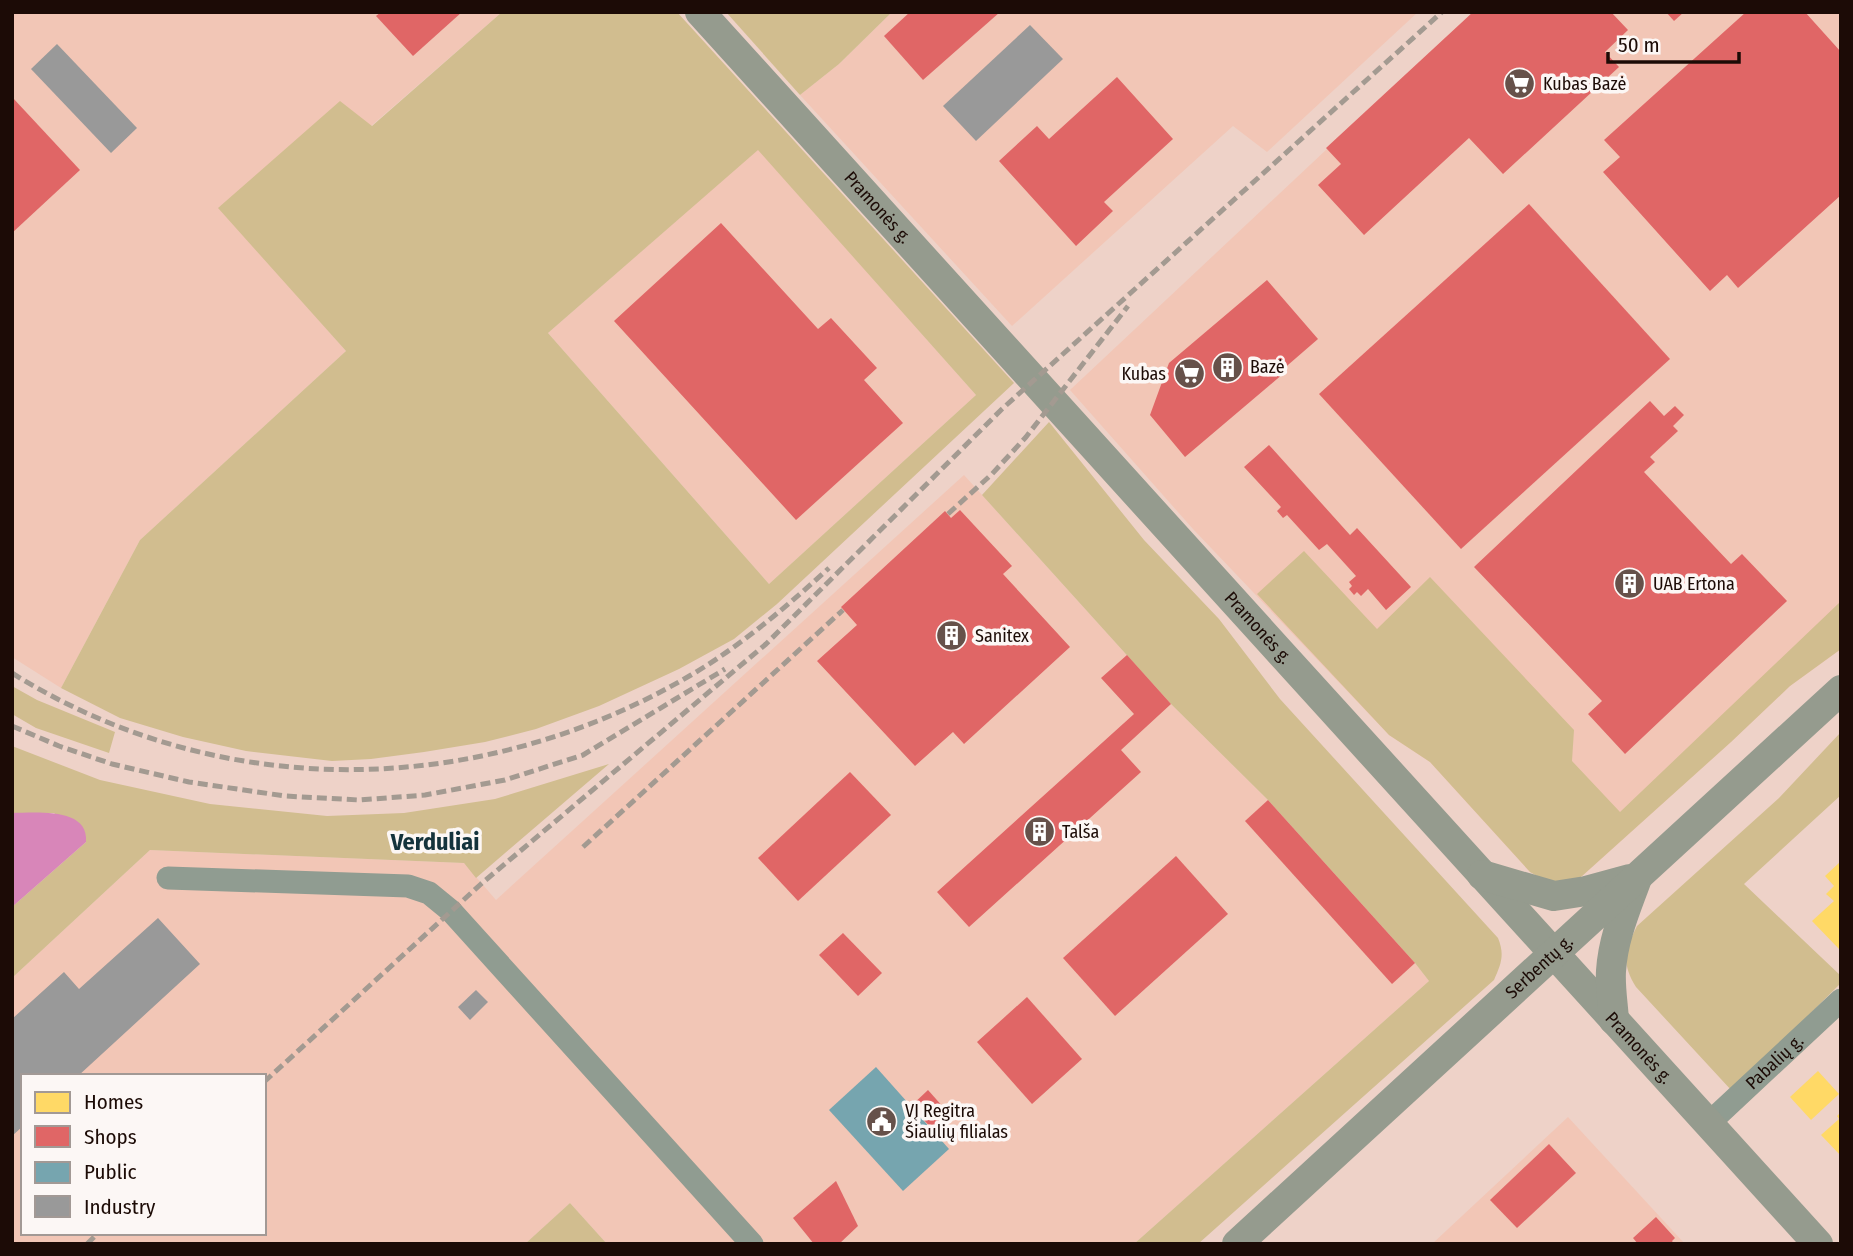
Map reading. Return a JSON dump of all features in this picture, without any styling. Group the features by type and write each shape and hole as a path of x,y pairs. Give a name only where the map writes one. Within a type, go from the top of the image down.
{"main road":[{"name":"Pramonės g.","path":"700,12 1818,1244"},
{"name":"Serbentų g.","path":"1237,1244 1841,690"},
{"path":"1482,875 1554,896 1586,891 1638,876"},
{"path":"1614,1020 1611,973 1613,954 1619,926 1638,876"}],"street":[{"path":"168,878 408,886 429,893 452,911 752,1244"},
{"name":"Pabalių g.","path":"1708,1124 1841,1000"}],"shaded area":[{"path":"12,12 502,12 371,126 219,207 346,351 140,540 61,688 12,657"},
{"path":"502,12 677,12 1014,383 777,604 734,639 679,669 599,706 536,729 485,742 371,759 332,761 246,751 183,737 120,718 61,688 140,540 346,351 218,208 340,101 372,126","holes":["758,150 976,395 769,584 548,333"]},
{"path":"726,12 892,12 839,64 800,95"},
{"path":"892,12 1418,12 1267,152 1233,126 1012,326 800,95 839,64"},
{"path":"1473,12 1841,12 1841,649 1790,686 1581,877 1530,872 1430,762 1389,735 1193,529 1070,390"},
{"path":"758,149 976,395 769,584 548,333"},
{"path":"1049,422 1144,540 1219,619 1280,699 1498,938 1501,949 1500,964 1494,980 1198,1244 1134,1244 1429,981 1268,800 1171,704 982,495"},
{"path":"964,475 1171,704 1268,800 1429,981 1134,1244 607,1244 570,1203 525,1244 12,1244 12,978 150,850 464,863 496,900"},
{"path":"1304,551 1377,629 1430,577 1574,730 1572,761 1620,812 1839,603 1841,649 1790,686 1581,877 1555,882 1530,872 1430,762 1389,735 1257,594"},
{"path":"12,686 37,700 115,732 109,753 36,728 12,714"},
{"path":"1841,732 1841,795 1744,884 1841,976 1841,983 1732,1091 1636,987 1628,971 1627,950 1637,926 1779,798"},
{"path":"12,746 100,780 210,804 327,816 404,813 495,799 609,764 476,878 464,863 150,850 12,978 12,907 86,842 54,813 12,813"},
{"path":"12,813 47,813 70,817 85,831 86,842 12,907"},
{"path":"1568,1117 1685,1244 1432,1244"},
{"path":"570,1203 607,1244 525,1244"}],"building: Homes":[{"path":"1839,863 1839,949 1812,921 1834,901 1826,894 1834,886 1825,876"},
{"path":"1818,1071 1839,1094 1811,1120 1790,1097"},
{"path":"1841,1112 1841,1156 1821,1135 1839,1119 1837,1116"}],"building: Shops":[{"path":"381,12 462,12 413,56 376,16"},
{"path":"910,12 1000,12 923,80 884,36"},
{"path":"1473,12 1611,12 1628,30 1605,52 1619,67 1503,174 1469,138 1364,235 1318,185 1341,164 1326,148"},
{"path":"1666,12 1684,12 1674,21"},
{"path":"1746,12 1805,12 1841,52 1841,195 1738,288 1727,275 1710,291 1603,172 1620,157 1604,140"},
{"path":"1117,77 1173,139 1104,202 1113,211 1076,246 999,161 1037,126 1049,139"},
{"path":"12,97 80,170 12,233"},
{"path":"1529,204 1670,359 1461,549 1319,394"},
{"path":"721,223 818,329 831,318 877,368 864,380 903,423 796,520 614,321"},
{"name":"Bazė","path":"1267,280 1318,339 1281,371 1284,373 1185,457 1150,415 1169,363"},
{"name":"UAB Ertona","path":"1650,401 1664,416 1675,406 1684,415 1673,426 1678,431 1650,457 1655,462 1644,472 1731,564 1742,554 1787,601 1625,754 1588,714 1602,701 1474,567"},
{"path":"1269,445 1350,535 1357,528 1411,587 1386,610 1368,589 1361,596 1357,592 1354,595 1349,589 1352,586 1349,582 1356,576 1327,544 1319,550 1287,515 1283,518 1277,511 1281,507 1244,467"},
{"name":"Sanitex","path":"960,510 1012,566 1003,574 1070,647 964,744 953,732 915,766 817,661 857,625 841,607 945,511 951,518"},
{"name":"Talša","path":"1127,655 1171,704 1121,750 1141,772 969,927 937,892 1134,714 1101,678"},
{"path":"850,772 891,815 798,901 758,858"},
{"path":"1268,800 1415,963 1392,984 1245,821"},
{"path":"1176,856 1228,914 1115,1016 1063,958"},
{"path":"843,933 882,973 858,996 819,955"},
{"path":"1027,997 1082,1059 1032,1104 977,1042"},
{"path":"928,1090 952,1117 935,1132 911,1106"},
{"path":"1549,1144 1576,1173 1517,1228 1490,1200"},
{"path":"836,1181 858,1226 839,1244 814,1244 793,1218"},
{"path":"1656,1217 1675,1238 1672,1241 1674,1244 1638,1244 1633,1238"}],"building: Public":[{"name":"VĮ Regitra Šiaulių filialas","path":"876,1067 949,1149 903,1191 829,1110"}],"building: Industry":[{"path":"1030,25 1063,59 976,141 943,106"},
{"path":"57,44 137,128 111,153 31,69"},
{"path":"158,918 200,964 80,1074 21,1074 21,1128 12,1136 12,1019 64,972 79,989"},
{"path":"476,990 488,1002 470,1020 458,1007"}],"railway":[{"path":"266,1080 481,884 766,644 1002,409 1442,12"},
{"path":"948,514 992,474 1026,437 1128,306"},
{"path":"12,673 93,716 177,746 263,764 351,770 439,763 525,745 610,716 691,675 728,651 780,611 829,568"},
{"path":"583,847 843,610"},
{"path":"12,726 112,764 189,782 285,796 359,800 425,795 505,780 583,755 725,669"},
{"path":"87,1244 96,1235"}],"place":[{"name":"Kubas Bazė","path":"1520,84"},
{"name":"Bazė","path":"1227,367"},
{"name":"Kubas","path":"1189,374"},
{"name":"UAB Ertona","path":"1630,584"},
{"name":"Sanitex","path":"952,636"},
{"name":"Talša","path":"1039,832"},
{"name":"VĮ Regitra Šiaulių filialas","path":"882,1121"}],"district":[{"name":"Verduliai","path":"435,842"}]}
